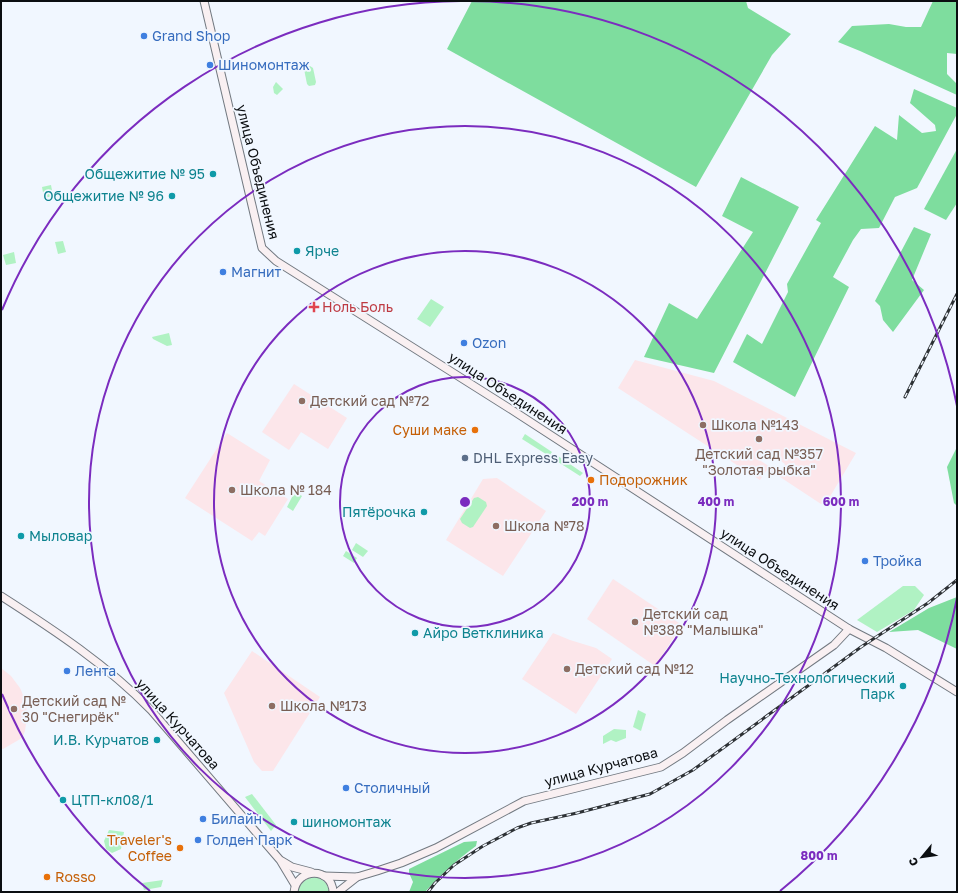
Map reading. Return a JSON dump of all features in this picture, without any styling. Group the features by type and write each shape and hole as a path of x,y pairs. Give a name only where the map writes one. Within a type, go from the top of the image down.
{"main road":[{"name":"улица Объединения","path":"204,1 262,248 276,260 512,410 849,629 886,648 957,692"},
{"name":"улица Курчатова","path":"1,596 56,632 136,694 152,710 280,860 292,867 324,876 357,877 401,863 436,848 524,801 661,767 683,753 727,720 834,645 849,629"},
{"path":"280,860 294,890"},
{"path":"294,890 300,878 312,873"},
{"path":"324,876 330,882 333,892"},
{"name":"улица Курчатова","path":"338,892 357,877"}],"shaded area":[{"path":"635,360 714,381 856,453 828,500 821,504 767,470 760,480 618,388","holes":["767,451 785,464 780,473 761,461"]},
{"name":"Детский сад №72","path":"294,384 347,418 328,449 301,432 289,450 262,432"},
{"name":"Школа № 184","path":"227,433 270,460 259,481 288,499 265,536 259,532 252,541 185,498"},
{"name":"Школа №78","path":"497,478 546,511 503,576 446,540 483,479"},
{"name":"Детский сад №388 \"Малышка\"","path":"613,579 682,625 655,666 587,619"},
{"name":"Детский сад №12","path":"553,633 596,648 612,659 576,714 522,679"},
{"name":"Школа №173","path":"252,651 320,697 273,771 262,771 254,762 224,693"},
{"name":"Детский сад № 30 \"Снегирёк\"","path":"1,668 11,676 20,688 26,702 27,716 25,731 22,738 3,749 1,748"}],"green space":[{"path":"472,1 746,1 748,8 791,34 772,55 696,187 447,49"},
{"path":"933,1 957,1 957,54 947,53 947,74 957,84 957,95 838,42 852,26 889,24 906,27 921,27"},
{"path":"310,66 313,68 316,82 315,85 309,86 307,84 304,69"},
{"path":"276,82 283,89 277,95 274,93 273,87"},
{"path":"914,89 957,108 957,114 917,188 895,197 879,228 861,229 853,240 833,277 849,287 795,397 733,362 747,334 762,344 788,292 787,284 821,223 816,220 875,126 897,140 899,115 922,133 936,131 935,125 910,103"},
{"path":"957,149 957,203 946,220 924,209"},
{"path":"741,177 799,207 714,373 644,357 669,303 697,319 753,232 722,216"},
{"path":"51,185 53,196 44,198 42,187"},
{"path":"914,227 931,234 912,280 924,290 893,332 883,320 880,306 875,301"},
{"path":"63,241 66,252 58,254 55,242"},
{"path":"14,252 16,263 6,265 3,255"},
{"path":"431,299 444,307 430,327 417,319"},
{"path":"169,333 172,345 167,346 153,339 152,337"},
{"path":"525,434 552,452 549,456 522,439"},
{"path":"957,447 957,506 954,503 947,467"},
{"path":"558,456 583,473 580,476 555,460"},
{"path":"296,492 302,496 293,511 287,507"},
{"path":"478,497 486,502 487,506 473,527 470,528 462,523 460,519 474,498"},
{"path":"356,543 368,551 363,557 352,550"},
{"path":"346,551 357,558 354,563 343,556"},
{"path":"903,586 915,586 924,595 914,610 877,632 857,620"},
{"path":"957,597 957,649 918,630 889,632 929,608"},
{"path":"638,710 646,714 641,731 633,727"},
{"path":"614,729 626,730 626,738 616,742 611,740 603,744 603,736"},
{"path":"252,794 276,825 271,831 245,797"},
{"path":"109,830 124,832 121,849 112,853 106,849 104,841"},
{"path":"477,841 476,846 449,868 425,892 409,892 413,882 409,869 464,842"},
{"path":"315,877 325,882 328,886 329,892 298,892 300,886 304,882 309,878"},
{"path":"163,880 161,887 144,890 142,883"}],"railway":[{"path":"905,397 957,294"},
{"path":"428,892 435,883 454,865 483,846 517,828 531,823 650,794 693,770 861,647 928,603 957,580"}],"place":[{"name":"Grand Shop","path":"144,36"},
{"name":"Шиномонтаж","path":"210,65"},
{"name":"Общежитие № 95","path":"213,174"},
{"name":"Общежитие № 96","path":"172,196"},
{"name":"Ярче","path":"297,251"},
{"name":"Магнит","path":"223,272"},
{"name":"Ноль Боль","path":"314,307"},
{"name":"Ozon","path":"464,343"},
{"name":"Детский сад №72","path":"302,401"},
{"name":"Школа №143","path":"703,425"},
{"name":"Суши маке","path":"475,430"},
{"name":"Детский сад №357 \"Золотая рыбка\"","path":"759,439"},
{"name":"DHL Express Easy","path":"465,458"},
{"name":"Подорожник","path":"591,480"},
{"name":"Школа № 184","path":"232,490"},
{"name":"Пятёрочка","path":"424,512"},
{"name":"Школа №78","path":"496,526"},
{"name":"Мыловар","path":"21,536"},
{"name":"Тройка","path":"865,561"},
{"name":"Детский сад №388 \"Малышка\"","path":"635,622"},
{"name":"Айро Ветклиника","path":"415,633"},
{"name":"Детский сад №12","path":"567,669"},
{"name":"Лента","path":"67,671"},
{"name":"Научно-Технологический Парк","path":"903,686"},
{"name":"Школа №173","path":"272,706"},
{"name":"Детский сад № 30 \"Снегирёк\"","path":"14,709"},
{"name":"И.В. Курчатов","path":"157,740"},
{"name":"Столичный","path":"346,788"},
{"name":"ЦТП-кл08/1","path":"63,800"},
{"name":"Билайн","path":"203,819"},
{"name":"шиномонтаж","path":"294,822"},
{"name":"Голден Парк","path":"198,840"},
{"name":"Traveler's Coffee","path":"180,848"},
{"name":"Rosso","path":"47,877"}]}
